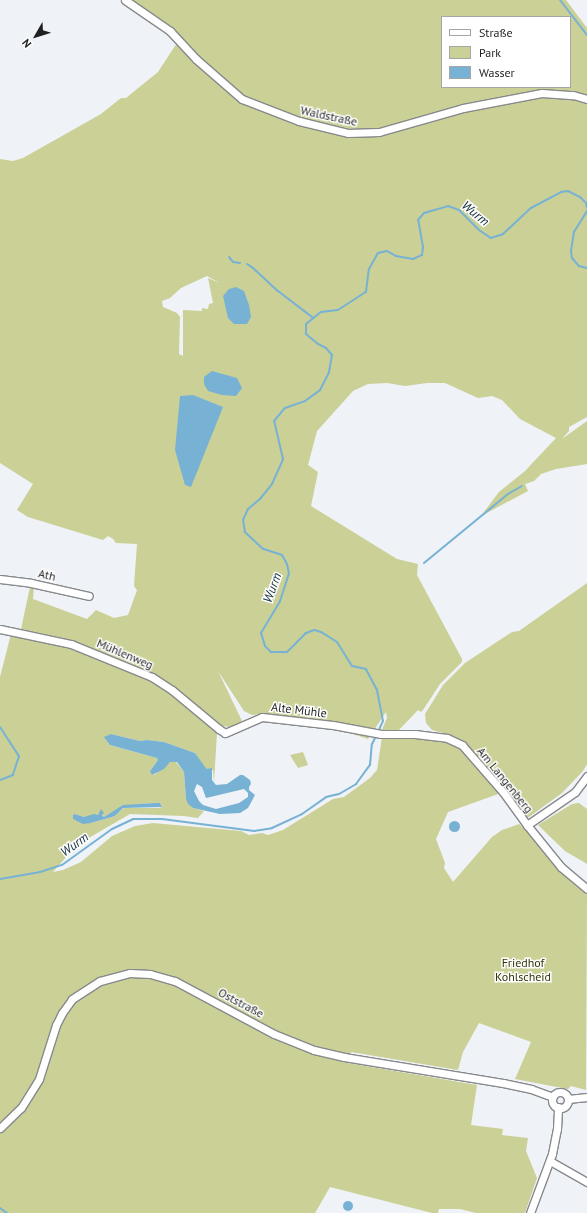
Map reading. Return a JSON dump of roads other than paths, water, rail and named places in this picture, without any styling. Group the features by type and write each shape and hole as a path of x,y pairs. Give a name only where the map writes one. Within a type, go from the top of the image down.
{"street":[{"name":"Waldstraße","path":"125,0 170,31 196,59 242,99 299,121 348,133 379,132 463,108 542,93 573,95 587,99"},
{"name":"Ath","path":"0,579 31,583 89,596"},
{"name":"Mühlenweg","path":"0,629 71,644 152,677 172,690 225,733"},
{"name":"Alte Mühle","path":"225,733 262,717 333,725 381,734"},
{"name":"Am Langenberg","path":"381,734 433,735 447,738 462,745 503,792 527,825 561,867 587,889"},
{"path":"527,825 575,792 587,776"},
{"name":"Oststraße","path":"0,1128 21,1108 40,1079 56,1025 72,999 100,981 130,973 150,974 175,981 274,1034 314,1050 344,1057 503,1083 531,1089 553,1097 556,1093 562,1092 566,1094 568,1099 587,1097"},
{"path":"553,1097 554,1105 558,1107 565,1106 568,1099"},
{"path":"530,1213 550,1161 557,1128 558,1107"},
{"path":"550,1161 587,1182"}],"water":[{"path":"236,287 244,291 249,305 251,317 247,324 234,324 228,318 223,296 229,289"},
{"path":"212,371 237,378 242,388 236,396 222,395 208,391 204,384 204,377"},
{"path":"193,395 223,407 191,487 185,485 175,450 180,396"},
{"path":"111,734 140,741 147,740 164,742 195,753 207,769 212,768 212,780 216,785 227,784 240,775 243,775 250,780 251,784 249,790 255,795 248,808 240,813 220,814 193,808 188,804 186,799 184,772 177,762 170,762 164,769 152,775 150,771 158,760 157,758 110,745 104,737","holes":["197,784 202,787 206,798 244,789 248,793 248,797 239,803 216,809 203,805 199,801 194,791"]},
{"path":"160,803 162,807 123,808 115,816 91,823 83,824 73,819 73,815 75,814 84,817 94,814 98,815 101,809 104,813 102,815 104,817 123,805"},
{"path":"452,821 456,821 458,822 458,830 452,831 449,828 449,824"},
{"path":"346,1201 350,1201 352,1202 352,1210 346,1211 343,1208 343,1204"}],"waterway":[{"name":"Wurm","path":"560,0 587,35"},
{"name":"Wurm","path":"378,732 383,721 377,690 366,669 352,666 337,642 321,632 314,630 306,633 287,652 271,652 265,646 261,633 280,601 289,574 287,564 282,555 263,549 245,532 243,520 248,509 260,499 272,484 283,459 274,421 285,408 305,401 320,390 329,372 332,355 326,348 318,344 306,334 306,324 321,312 338,310 366,292 369,269 378,253 387,251 396,256 413,259 422,255 423,247 418,220 424,213 448,206 459,210 479,230 491,238 503,234 531,208 561,192 568,191 580,197 586,203 587,208"},
{"name":"Wurm","path":"587,211 574,232 571,251 572,258 579,266 587,268"},
{"path":"229,257 233,262 240,263"},
{"path":"247,264 278,291 312,317"},
{"path":"424,563 508,494 522,486"},
{"path":"0,727 19,756 13,775 0,780"},
{"name":"Wurm","path":"0,879 40,872 62,865 112,829 133,819 162,819 254,831 272,828 302,814 326,797 339,794 356,784 370,765 372,744 376,736"},
{"name":"Wurm","path":"0,1208 7,1213"}],"park label":[{"name":"Friedhof Kohlscheid","path":"523,970"}]}
